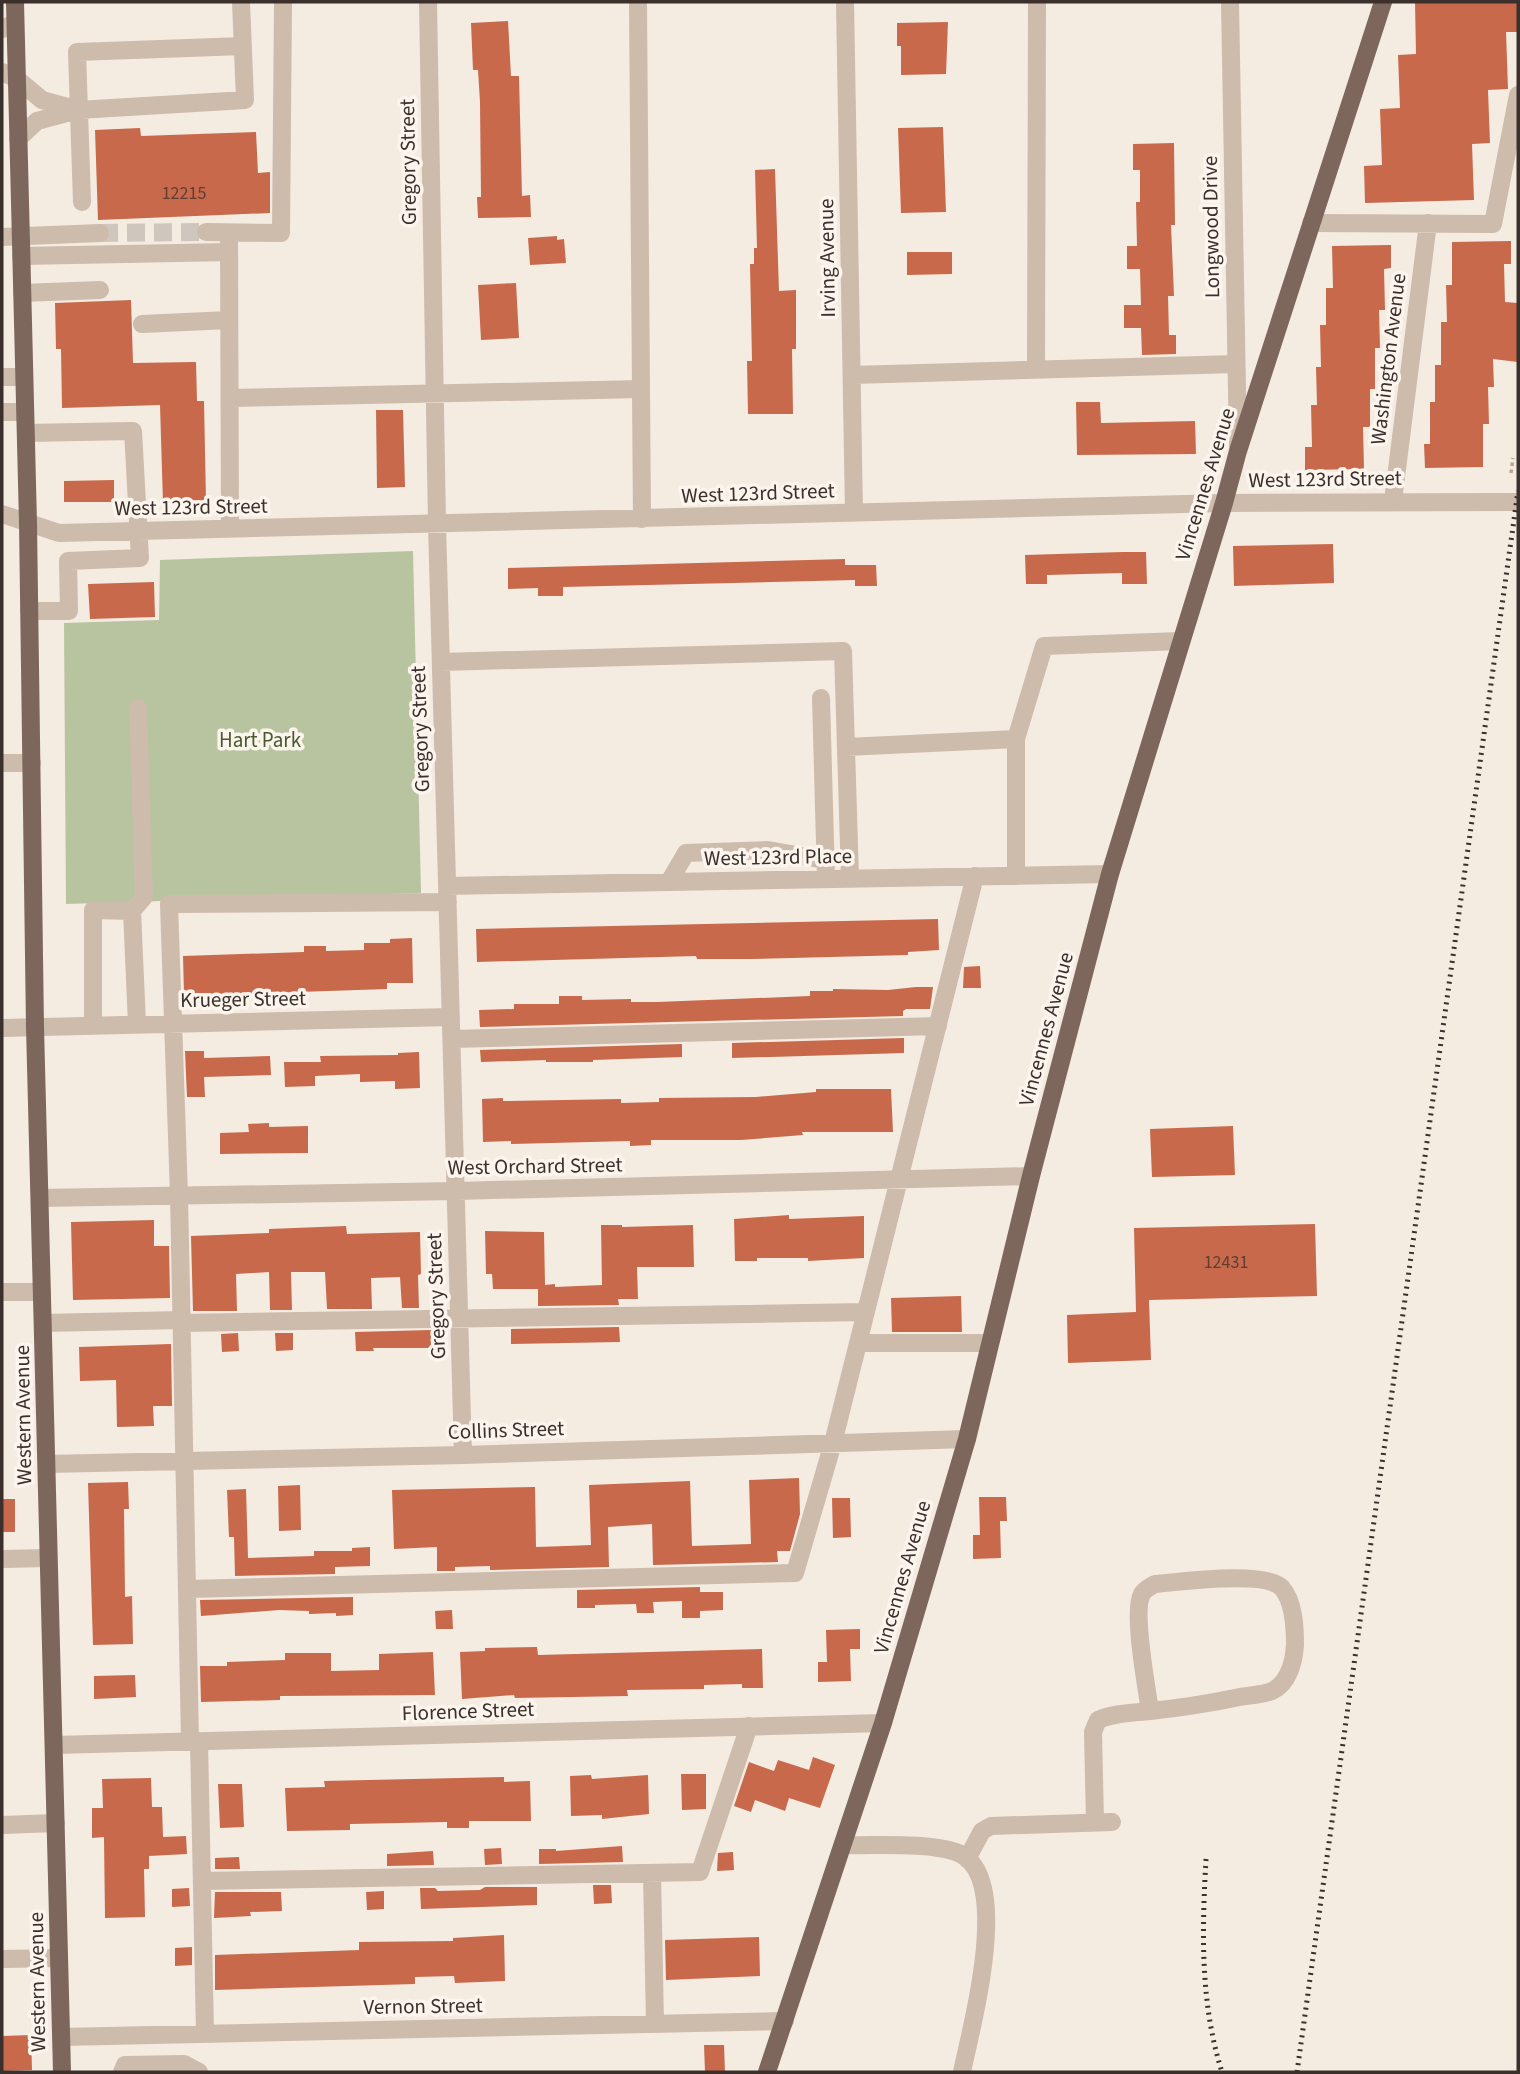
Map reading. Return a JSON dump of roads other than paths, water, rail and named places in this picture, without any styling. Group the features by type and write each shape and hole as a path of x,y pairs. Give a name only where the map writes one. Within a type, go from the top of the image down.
{"main road":[{"name":"Western Avenue","path":"15,2 8,26 9,76 18,138 26,433 35,1027 62,2072"},
{"name":"Vincennes Avenue","path":"767,2072 883,1723 967,1439 1031,1176 1110,874 1238,451 1383,2"}],"street":[{"path":"18,138 37,121 78,110 245,100 241,2"},
{"path":"206,232 281,233 283,2"},
{"name":"Gregory Street","path":"428,2 437,525 463,1455"},
{"path":"638,2 642,519"},
{"name":"Irving Avenue","path":"845,2 854,513"},
{"path":"1036,370 1037,2"},
{"name":"Longwood Drive","path":"1230,2 1238,451"},
{"path":"82,202 77,52 243,46"},
{"path":"9,76 42,100 78,110"},
{"path":"1311,223 1493,224 1518,94"},
{"name":"Washington Avenue","path":"1393,501 1428,223"},
{"path":"2,237 100,233"},
{"path":"229,233 230,529"},
{"path":"21,256 229,253"},
{"path":"22,293 100,290"},
{"path":"142,324 229,320"},
{"path":"852,374 1236,364"},
{"path":"2,377 24,377"},
{"path":"230,398 641,389"},
{"path":"2,412 25,412"},
{"path":"26,433 133,431 140,558 68,561 69,611 29,611"},
{"name":"West 123rd Street","path":"2,514 59,533 1224,503 1518,502"},
{"path":"1016,876 1016,739 1044,646 1181,641"},
{"path":"441,662 843,651 850,878"},
{"path":"821,698 826,879"},
{"path":"137,1024 132,911 144,897 138,708"},
{"path":"846,747 1016,739"},
{"path":"2,763 32,763"},
{"path":"669,882 686,853 768,850 825,860"},
{"name":"West 123rd Place","path":"173,1024 169,904 448,894 669,882 1110,874"},
{"path":"187,1589 795,1573 833,1443 975,876"},
{"path":"93,1025 93,911 132,911"},
{"name":"Krueger Street","path":"35,1027 451,1017"},
{"path":"173,1024 187,1589 202,1881 205,2034"},
{"path":"452,1039 939,1026"},
{"path":"2,1028 35,1027"},
{"name":"West Orchard Street","path":"40,1198 456,1191 1031,1176"},
{"path":"2,1292 42,1292"},
{"path":"43,1323 866,1312"},
{"path":"858,1343 990,1343"},
{"name":"Collins Street","path":"47,1464 463,1455 967,1439"},
{"path":"2,1559 48,1558"},
{"path":"967,1859 982,1831 991,1826 1103,1823 1094,1726 1098,1720 1272,1691 1284,1680 1294,1659 1295,1629 1289,1601 1281,1587 1270,1581 1233,1578 1155,1584 1145,1590 1140,1596 1138,1606 1150,1711"},
{"name":"Florence Street","path":"54,1745 883,1723"},
{"path":"202,1881 700,1872 749,1726"},
{"path":"2,1825 56,1823"},
{"path":"844,1845 939,1848 958,1853 977,1868 985,1896 986,1936 981,1978 962,2072"},
{"path":"652,1873 656,2024"},
{"path":"2,1959 59,1958"},
{"name":"Vernon Street","path":"61,2037 786,2021"},
{"path":"122,2072 125,2064 184,2064 199,2072"}],"tunnel":[{"path":"100,233 206,232"}],"railway":[{"path":"1297,2072 1518,491"},
{"path":"1206,1859 1204,1967 1210,2020 1222,2072"}],"park label":[{"name":"Hart Park","path":"260,740"}]}
